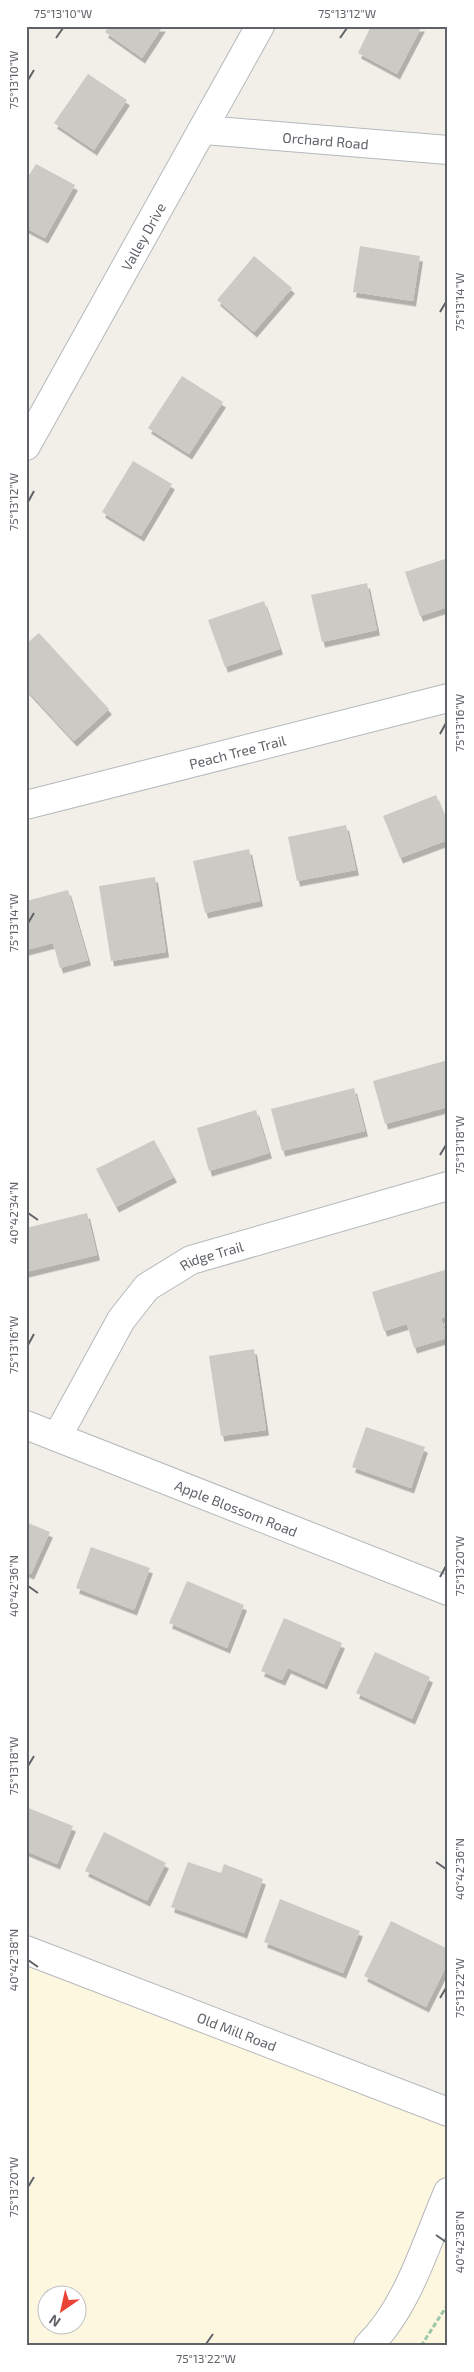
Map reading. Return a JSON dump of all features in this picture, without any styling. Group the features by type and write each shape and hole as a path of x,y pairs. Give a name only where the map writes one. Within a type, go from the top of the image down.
{"street":[{"name":"Valley Drive","path":"26,446 204,130 260,26"},
{"name":"Orchard Road","path":"204,130 448,150"},
{"name":"Peach Tree Trail","path":"26,805 448,698"},
{"name":"Ridge Trail","path":"57,1437 121,1320 147,1287 191,1260 448,1186"},
{"name":"Apple Blossom Road","path":"26,1425 448,1591"},
{"name":"Old Mill Road","path":"26,1950 448,2112"},
{"path":"368,2346 391,2319 403,2298 448,2192"}],"path":[{"path":"421,2346 448,2304"}],"shaded area":[{"path":"26,1950 448,2112 448,2346 26,2346"}],"building":[{"path":"109,26 163,26 142,58 105,32"},
{"path":"371,26 422,26 397,74 358,53"},
{"path":"88,74 127,100 94,150 54,123"},
{"path":"36,164 75,185 45,238 26,228 26,180"},
{"path":"360,246 420,256 413,301 353,292"},
{"path":"254,256 292,288 254,332 217,300"},
{"path":"182,376 223,402 189,454 148,428"},
{"path":"133,461 172,484 141,536 102,512"},
{"path":"448,558 448,607 420,616 405,572"},
{"path":"367,583 377,630 322,642 311,595"},
{"path":"264,601 280,649 225,667 208,620"},
{"path":"39,633 109,709 74,741 26,689 26,644"},
{"path":"436,795 448,825 448,840 400,858 383,816"},
{"path":"346,825 356,870 297,881 288,837"},
{"path":"249,849 260,901 205,913 193,861"},
{"path":"155,877 166,952 111,961 99,886"},
{"path":"68,890 88,960 60,968 53,943 26,950 26,901"},
{"path":"448,1060 448,1107 385,1124 373,1081"},
{"path":"354,1088 365,1131 282,1151 271,1109"},
{"path":"256,1110 269,1153 209,1171 197,1128"},
{"path":"154,1140 174,1177 116,1207 96,1169"},
{"path":"87,1213 97,1255 26,1272 26,1228"},
{"path":"448,1269 448,1316 441,1318 447,1338 414,1348 407,1324 384,1331 372,1292"},
{"path":"254,1349 266,1430 221,1436 209,1356"},
{"path":"366,1427 425,1447 411,1488 352,1467"},
{"path":"26,1522 50,1532 31,1574 26,1572"},
{"path":"91,1547 150,1568 134,1610 76,1588"},
{"path":"187,1581 244,1605 227,1648 169,1623"},
{"path":"284,1618 342,1643 324,1684 288,1668 282,1680 261,1671"},
{"path":"375,1652 430,1677 412,1719 356,1693"},
{"path":"26,1807 73,1826 57,1864 26,1851"},
{"path":"104,1832 166,1863 147,1901 85,1871"},
{"path":"188,1862 221,1873 224,1864 263,1879 244,1933 171,1907"},
{"path":"280,1899 360,1931 343,1973 264,1942"},
{"path":"391,1921 448,1949 448,1963 426,2007 364,1976"}]}
